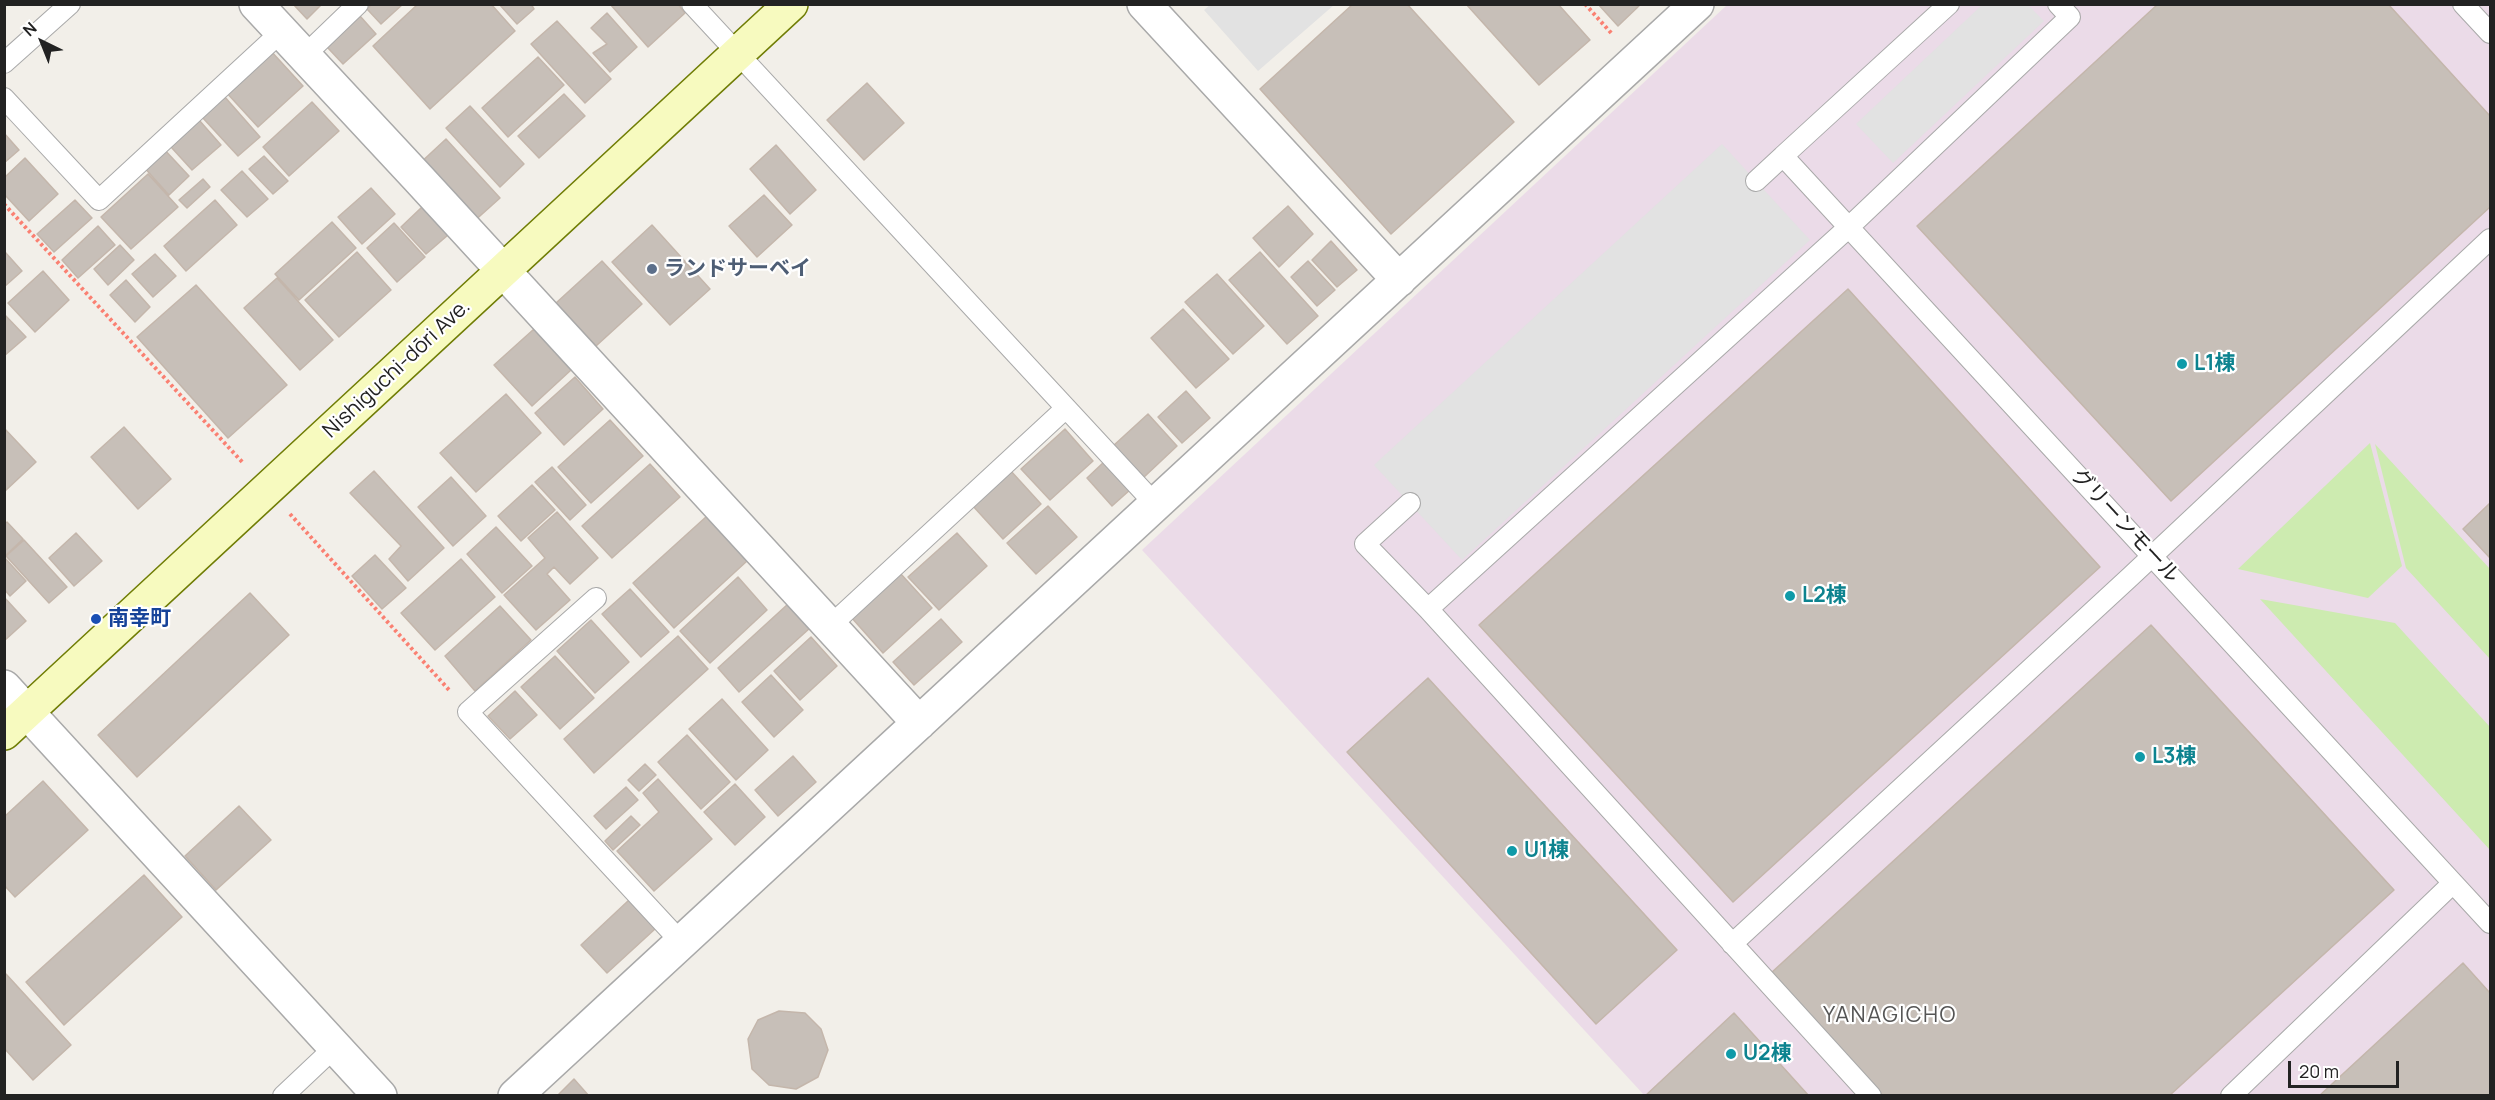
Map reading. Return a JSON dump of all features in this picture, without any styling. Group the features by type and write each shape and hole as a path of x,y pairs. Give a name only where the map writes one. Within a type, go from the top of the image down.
{"main road":[{"name":"Nishiguchi-dōri Ave.","path":"16,723 791,4"}],"street":[{"path":"256,4 919,723"},
{"path":"1144,4 1399,280"},
{"path":"515,1095 1697,4"},
{"path":"4,687 16,723 380,1095"}],"lane":[{"path":"4,63 70,4"},
{"path":"304,56 358,4"},
{"path":"692,4 1155,504"},
{"path":"1756,181 1949,4"},
{"path":"1428,609 1849,227 2070,17 2058,4"},
{"path":"2463,4 2490,33"},
{"path":"4,98 99,200 281,32"},
{"name":"グリーンモール","path":"1783,156 2490,923"},
{"path":"1732,944 2153,556 2490,239"},
{"path":"830,626 1066,408"},
{"path":"1410,503 1365,544 1428,609 1871,1095"},
{"path":"596,598 468,712 681,942"},
{"path":"2231,1095 2453,883"},
{"path":"283,1095 335,1047"}],"path":[{"path":"4,204 468,712"}],"shaded area":[{"path":"1211,4 1334,5 1258,71 1204,10"},
{"path":"1983,4 2028,5 2044,21 1893,163 1856,124"},
{"path":"1727,5 2490,5 2490,1095 1644,1095 1142,550"},
{"path":"1722,144 1810,240 1462,560 1374,465"}],"green space":[{"path":"2370,443 2402,566 2368,598 2238,569"},
{"path":"2375,444 2490,569 2490,659 2406,568"},
{"path":"2260,599 2395,623 2490,727 2490,850"}],"building":[{"path":"293,4 322,4 307,19"},
{"path":"372,4 403,4 381,24 367,9"},
{"path":"418,4 491,4 515,31 430,109 373,46"},
{"path":"499,4 531,4 534,9 517,24"},
{"path":"610,4 678,4 685,13 648,47"},
{"path":"1353,4 1407,4 1514,122 1391,234 1260,89"},
{"path":"1466,4 1558,4 1590,40 1539,85"},
{"path":"1598,4 1641,4 1618,26"},
{"name":"L1棟","path":"2158,4 2388,4 2490,116 2490,207 2171,501 1917,226"},
{"path":"607,13 637,47 610,72 593,53 607,44 591,28"},
{"path":"360,16 376,34 343,64 327,47"},
{"path":"557,21 611,79 585,103 531,44"},
{"path":"270,50 303,86 258,127 225,91"},
{"path":"538,57 564,85 508,137 482,108"},
{"path":"867,83 904,123 864,160 827,120"},
{"path":"564,94 585,116 539,158 518,136"},
{"path":"224,96 260,137 238,156 202,117"},
{"path":"312,102 339,131 289,176 263,147"},
{"path":"470,106 524,164 500,187 446,128"},
{"path":"199,120 221,145 192,170 171,147"},
{"path":"4,133 19,150 4,163"},
{"path":"446,139 500,198 471,224 418,165"},
{"path":"776,145 816,190 790,214 750,169"},
{"path":"162,147 189,176 169,195 142,165"},
{"path":"264,156 288,181 273,194 249,169"},
{"path":"25,158 58,194 29,221 4,194 4,178"},
{"path":"242,171 268,199 247,217 221,190"},
{"path":"148,174 178,207 131,249 101,217"},
{"path":"203,179 210,187 187,208 179,200"},
{"path":"371,188 395,214 362,244 338,217"},
{"path":"764,195 792,225 757,257 729,226"},
{"path":"75,200 92,218 54,252 37,234"},
{"path":"215,200 237,225 186,271 164,246"},
{"path":"1288,206 1313,234 1279,267 1253,238"},
{"path":"422,207 448,235 426,254 401,227"},
{"path":"332,222 356,248 299,300 275,274"},
{"path":"394,223 425,257 397,282 367,248"},
{"path":"652,225 710,289 670,325 612,262"},
{"path":"98,226 115,245 78,278 62,260"},
{"path":"1331,241 1357,270 1337,287 1312,260"},
{"path":"120,245 134,260 108,285 94,269"},
{"path":"357,252 391,290 339,337 305,300"},
{"path":"1260,252 1318,316 1287,344 1229,280"},
{"path":"4,253 22,271 4,287"},
{"path":"155,254 176,276 153,297 132,274"},
{"path":"602,261 642,304 596,346 556,303"},
{"path":"1308,261 1335,290 1317,306 1291,277"},
{"path":"43,271 69,300 35,332 8,303"},
{"path":"1217,274 1264,326 1233,354 1185,302"},
{"path":"277,278 333,340 300,370 244,308"},
{"path":"126,280 150,307 135,322 110,295"},
{"path":"196,285 287,385 228,438 137,337"},
{"name":"L2棟","path":"1848,289 2100,567 1733,902 1479,625"},
{"path":"1183,309 1229,359 1196,388 1151,338"},
{"path":"4,314 26,337 4,356"},
{"path":"534,329 571,370 532,406 494,365"},
{"path":"575,377 603,409 564,445 535,413"},
{"path":"1186,391 1210,418 1182,443 1158,417"},
{"path":"506,394 541,433 476,492 440,453"},
{"path":"1148,414 1177,446 1143,478 1113,446"},
{"path":"610,420 643,456 591,503 558,467"},
{"path":"124,427 171,479 138,509 91,457"},
{"path":"4,428 36,462 4,492"},
{"path":"1065,429 1093,461 1050,500 1021,469"},
{"path":"1105,461 1131,489 1112,506 1087,478"},
{"path":"650,464 680,497 612,558 582,526"},
{"path":"552,467 586,505 570,520 535,482"},
{"path":"1010,470 1041,504 1003,539 972,505"},
{"path":"374,471 444,548 408,581 389,559 401,546 350,493"},
{"path":"451,477 486,516 453,546 418,507"},
{"path":"532,485 555,510 521,541 498,516"},
{"path":"2490,503 2490,558 2463,529"},
{"path":"1048,506 1077,537 1036,574 1007,543"},
{"path":"557,512 598,558 570,584 554,567 547,574 570,600 536,630 504,595 545,558 528,538"},
{"path":"707,516 747,561 674,628 633,583"},
{"path":"7,522 23,539 5,556 4,524"},
{"path":"496,527 532,566 502,593 467,554"},
{"path":"76,533 102,561 74,586 49,558"},
{"path":"957,533 987,566 939,610 908,577"},
{"path":"24,540 67,587 49,603 6,556"},
{"path":"375,555 406,588 382,609 352,576"},
{"path":"4,557 26,581 10,596 4,589"},
{"path":"461,559 495,597 435,650 401,613"},
{"path":"900,573 932,608 883,653 851,617"},
{"path":"738,577 767,610 710,663 680,631"},
{"path":"630,589 669,632 641,657 602,614"},
{"path":"250,593 289,635 137,777 98,735"},
{"path":"4,597 26,621 4,641"},
{"path":"788,604 810,628 739,692 718,668"},
{"path":"500,606 531,640 475,691 445,656"},
{"path":"941,619 962,642 914,685 893,662"},
{"path":"591,620 629,662 595,693 557,651"},
{"name":"L3棟","path":"2151,625 2394,890 2169,1096 1883,1096 1771,973"},
{"path":"678,636 708,669 594,773 564,739"},
{"path":"811,637 837,666 800,700 774,671"},
{"path":"555,656 594,698 560,729 521,687"},
{"path":"771,675 803,710 774,737 742,702"},
{"name":"U1棟","path":"1428,678 1677,950 1596,1024 1347,752"},
{"path":"515,691 537,715 510,739 488,716"},
{"path":"722,699 768,750 736,780 689,729"},
{"path":"687,735 730,782 701,809 658,762"},
{"path":"793,756 816,782 778,816 755,790"},
{"path":"645,764 656,775 639,791 628,780"},
{"path":"658,779 712,839 654,891 617,851 659,812 643,793"},
{"path":"43,781 88,830 15,897 4,885 4,817"},
{"path":"735,784 765,817 735,845 704,812"},
{"path":"626,787 638,800 606,829 594,816"},
{"path":"239,806 271,840 216,890 185,856"},
{"path":"631,816 640,825 613,850 605,841"},
{"path":"144,875 182,917 64,1025 26,982"},
{"path":"629,900 655,929 607,973 581,945"},
{"path":"2463,963 2490,993 2490,1096 2319,1096"},
{"path":"6,974 71,1045 33,1080 4,1048 4,976"},
{"path":"779,1011 805,1013 821,1029 828,1050 818,1077 796,1089 769,1085 752,1069 748,1039 758,1020"},
{"name":"U2棟","path":"1734,1013 1809,1096 1645,1096"},
{"path":"574,1079 589,1096 557,1096"}],"place":[{"name":"ランドサーベイ","path":"652,269"},
{"name":"L1棟","path":"2182,364"},
{"name":"L2棟","path":"1790,596"},
{"name":"南幸町","path":"96,619"},
{"name":"L3棟","path":"2140,757"},
{"name":"U1棟","path":"1512,851"},
{"name":"U2棟","path":"1731,1054"}],"district":[{"name":"YANAGICHO","path":"1890,1016"}]}
